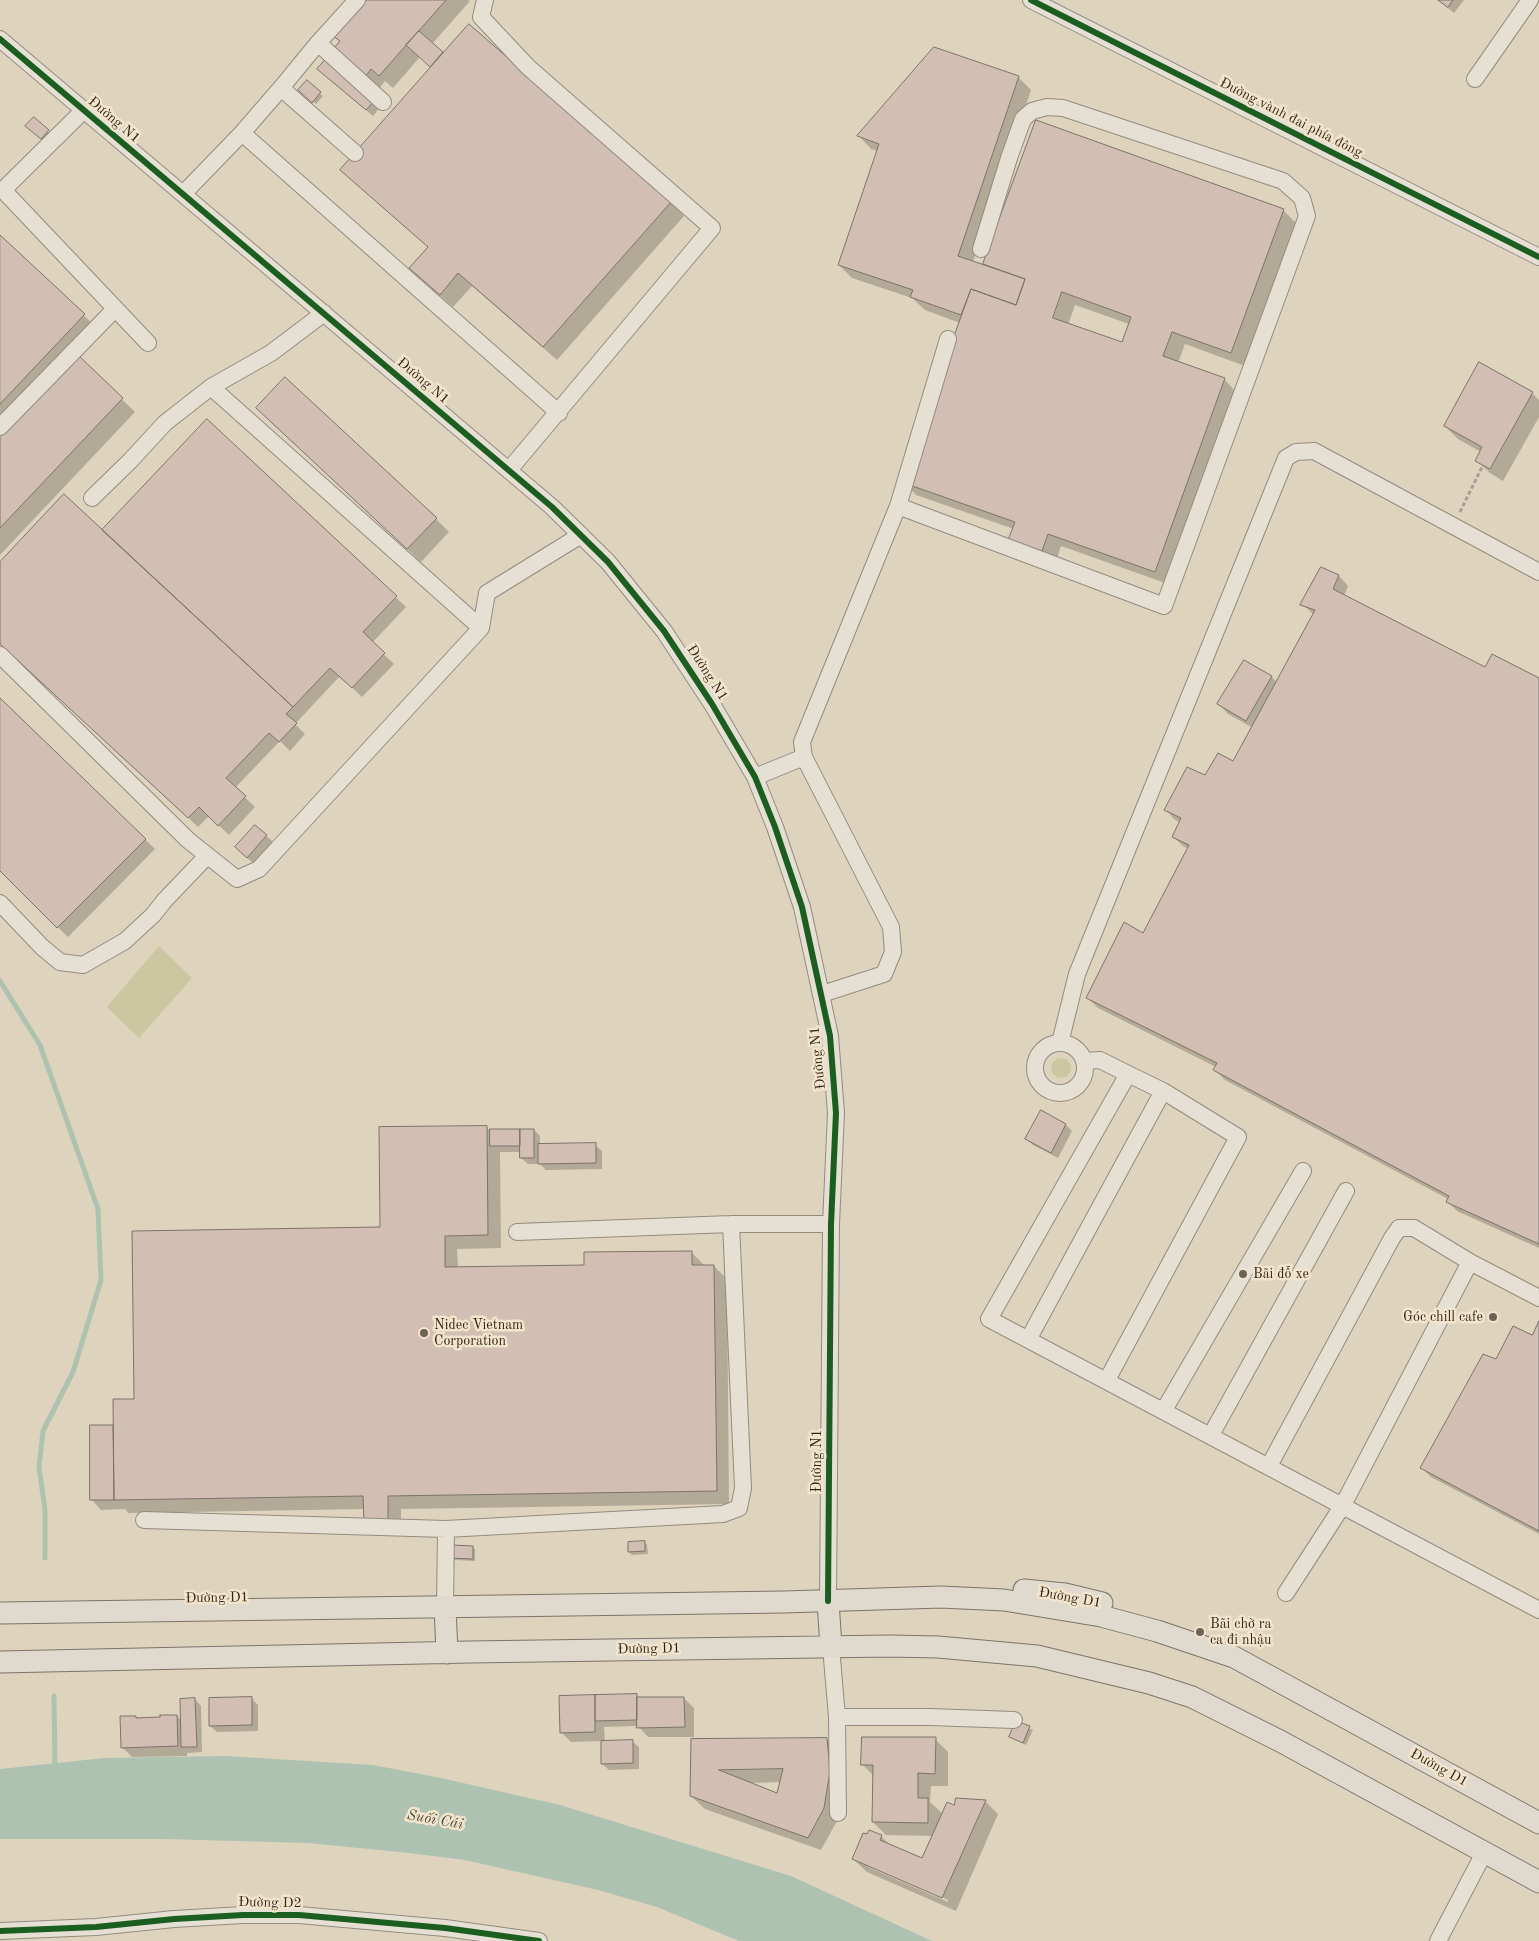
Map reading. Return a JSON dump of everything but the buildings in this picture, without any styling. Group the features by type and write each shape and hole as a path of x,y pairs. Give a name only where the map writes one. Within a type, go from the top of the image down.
{"main road":[{"name":"Đường D1","path":"0,1613 46,1613 70,1604 88,1601 361,1595 386,1608 897,1600 941,1597 1004,1600 1101,1616 1157,1631 1234,1656 1539,1823"},
{"path":"828,1601 831,1647"},
{"path":"445,1607 447,1653"},
{"name":"Đường D1","path":"0,1662 889,1646 938,1647 1037,1656 1149,1684 1192,1697 1280,1741 1539,1882"},
{"name":"Đường D1","path":"1518,1871 1531,1887 1539,1891"}],"street":[{"path":"182,194 242,133 357,0"},
{"path":"485,0 481,17 528,67 712,228 559,413 509,470"},
{"name":"Đường vành đai phía đông","path":"1032,0 1539,257"},
{"path":"1475,79 1530,0"},
{"name":"Đường N1","path":"0,39 552,506 608,562 664,631 712,704 755,777 775,827 802,907 830,1036 836,1113 831,1224 828,1601"},
{"path":"318,43 383,102"},
{"path":"281,88 355,153"},
{"path":"898,506 1164,606 1307,216 1302,198 1283,181 1063,108 1047,106 1032,111 1023,119 981,249"},
{"path":"84,110 2,189 148,343"},
{"path":"242,133 559,413"},
{"path":"0,427 115,309"},
{"path":"92,498 130,462 165,423 211,387 271,353 324,313"},
{"path":"822,994 884,974 893,952 891,927 804,757 802,742 898,506 948,339"},
{"path":"211,387 481,628"},
{"path":"1060,1043 1077,974 1286,458 1296,452 1314,451 1539,572"},
{"path":"0,655 188,840 237,879 259,869 481,628 487,593 581,535"},
{"path":"755,777 804,757"},
{"path":"0,903 42,947 60,962 83,965 125,941 153,915 207,856"},
{"path":"1060,1043 1075,1048 1084,1061 1084,1076 1074,1088 1060,1093 1045,1088 1036,1075 1036,1060 1046,1048 1060,1043"},
{"path":"1084,1061 1100,1060 1163,1091 1238,1137 1106,1380"},
{"path":"1128,1074 989,1319 1029,1338 1539,1610"},
{"path":"1029,1338 1163,1091"},
{"path":"1164,1410 1303,1171"},
{"path":"1211,1435 1346,1190"},
{"path":"517,1232 731,1224 831,1224"},
{"path":"144,1520 446,1529 723,1514 739,1508 742,1488 731,1224"},
{"path":"1270,1466 1399,1228 1414,1228 1470,1262 1539,1298"},
{"path":"1286,1593 1342,1505 1470,1262"},
{"path":"445,1607 446,1529"},
{"path":"831,1647 837,1717 838,1813"},
{"path":"837,1717 930,1717 1014,1720"},
{"path":"1438,1941 1484,1853"},
{"name":"Đường D2","path":"0,1931 98,1934 174,1919 243,1915 299,1915 445,1928 539,1941"}],"path":[{"path":"1454,526 1483,465"}],"shaded area":[{"path":"159,946 192,978 139,1038 107,1007"},
{"path":"1061,1058 1068,1061 1071,1068 1068,1075 1061,1078 1054,1075 1051,1068 1054,1061"}],"water":[{"name":"Suối Cái","path":"226,1756 373,1765 441,1778 560,1805 791,1876 932,1941 739,1941 657,1907 598,1890 465,1860 400,1852 308,1843 164,1839 0,1839 0,1769 104,1758"}],"waterway":[{"path":"0,981 40,1045 98,1209 101,1280 73,1372 43,1431 39,1467 45,1510 45,1558"},
{"path":"54,1696 55,1770"}],"cycle path":[{"path":"1031,0 1539,257"},
{"path":"0,39 552,507 608,562 664,631 712,704 755,777 775,827 802,907 830,1036 836,1113 831,1224 828,1601"},
{"path":"0,1931 96,1927 174,1919 243,1915 299,1915 445,1928 539,1941"}],"place":[{"name":"Bãi đỗ xe","path":"1243,1274"},
{"name":"Góc chill cafe","path":"1493,1317"},
{"name":"Nidec Vietnam Corporation","path":"424,1333"},
{"name":"Bãi chờ ra ca đi nhậu","path":"1200,1632"}]}
